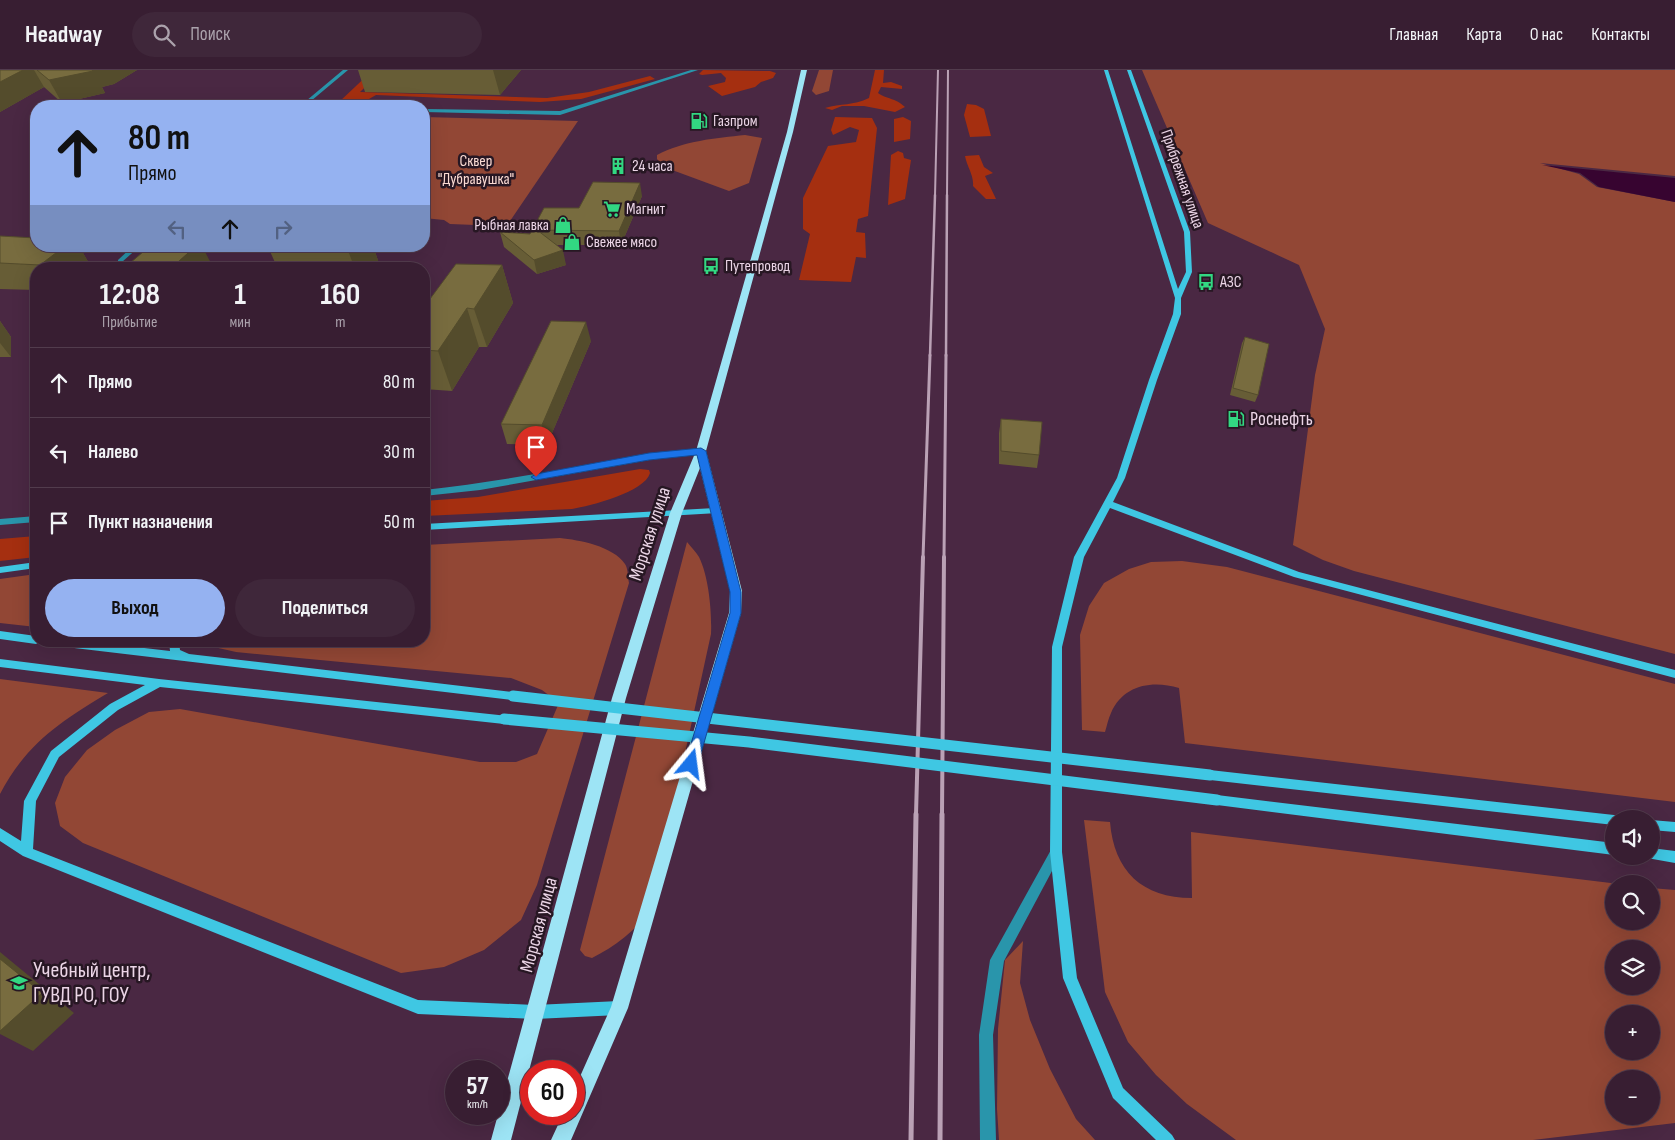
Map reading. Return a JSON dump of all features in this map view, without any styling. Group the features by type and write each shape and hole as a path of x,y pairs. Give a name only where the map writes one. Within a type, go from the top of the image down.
{"main road":[{"name":"Морская улица","path":"501,1140 619,698 676,513 701,451 790,132 804,70"},
{"name":"Прибрежная улица","path":"1106,70 1178,298"},
{"name":"Прибрежная улица","path":"1129,70 1187,232 1188,272 1178,298 1177,314 1153,380 1131,453 1108,504 1080,557 1057,647 1056,852 1070,978 1118,1093 1167,1140"},
{"path":"585,1086 619,1008 736,613 736,592 714,511 701,451"},
{"path":"1108,504 1296,575 1675,674"},
{"path":"430,527 714,511"},
{"path":"0,570 30,566"},
{"path":"0,635 30,639"},
{"path":"96,647 1605,819"},
{"path":"174,647 175,653 206,661"},
{"path":"0,663 159,683 749,742 1605,848"},
{"path":"27,852 30,801 55,754 114,707 159,683"},
{"path":"1660,826 1675,827"},
{"path":"0,834 27,852 418,1007 535,1012 619,1008"},
{"path":"1660,855 1675,857"},
{"path":"561,1140 568,1125"}],"street":[{"path":"309,100 346,70"},
{"path":"430,111 560,113 696,70"},
{"path":"120,261 130,252"},
{"path":"430,492 480,488 649,456 701,451"},
{"path":"0,522 30,520"},
{"path":"988,1140 986,1035 997,960 1056,852"}],"green space":[{"path":"819,70 833,70 829,91 816,95 812,91"},
{"path":"1142,70 1675,70 1675,176 1540,163 1579,174 1597,187 1675,202 1675,654 1354,571 1323,560 1293,545 1315,375 1325,329 1299,265 1208,223"},
{"name":"Сквер \"Дубравушка\"","path":"430,117 578,121 508,224 502,224 501,226 450,224 444,220 430,219"},
{"path":"745,135 762,138 749,183 729,191 664,167 657,159 657,155 667,150 689,143"},
{"path":"560,538 576,540 604,548 620,558 626,566 629,583 537,885 521,920 484,950 444,967 401,973 83,843 60,826 55,803 65,777 87,750 115,730 149,712 180,709 480,762 516,762 537,754 559,703 542,690 511,678 236,652 214,647 430,647 430,545"},
{"path":"687,542 699,557 705,575 710,606 711,634 651,909 639,924 624,937 609,949 592,958 585,956 580,950"},
{"path":"1182,561 1227,567 1675,684 1675,802 1185,743 1179,688 1169,686 1149,685 1131,691 1116,704 1110,715 1105,732 1082,730 1080,635 1089,606 1104,583 1129,569 1151,562"},
{"path":"30,575 30,626 0,623 0,579"},
{"path":"0,679 108,693 60,724 33,747 10,776 0,794"},
{"path":"1084,820 1110,822 1117,855 1125,868 1145,887 1174,897 1192,898 1191,832 1605,882 1605,930 1660,930 1660,889 1675,890 1675,1123 1660,1125 1660,1070 1605,1070 1605,1125 1658,1125 1533,1140 1236,1140 1187,1104 1156,1075 1128,1042 1105,992"},
{"path":"1023,941 1020,983 1030,1020 1050,1069 1076,1119 1095,1140 999,1140 997,1109 998,1029 1005,960"}],"shaded area":[{"path":"373,70 383,70 360,92 547,98 589,92 650,76 655,79 581,99 540,102 376,95 367,100 341,100"},
{"path":"703,70 770,71 776,73 773,78 761,82 755,87 722,96 708,86 725,82 726,78 721,73 699,74"},
{"path":"875,70 884,70 883,83 891,82 902,86 902,89 881,87 878,93 905,107 895,112 864,106 842,106 832,110 825,108 869,98"},
{"path":"967,104 976,105 984,109 991,136 970,137 964,115"},
{"path":"835,117 872,118 877,128 868,216 858,219 856,232 865,233 866,258 856,257 851,282 799,280 810,234 803,229 803,198 828,146 856,142 859,130 850,127 833,135 831,130"},
{"path":"903,117 911,121 910,139 894,142 894,119"},
{"path":"898,151 903,153 904,158 911,160 905,199 888,205 891,155"},
{"path":"979,155 984,167 993,173 985,176 996,199 986,199 973,186 965,156"},
{"path":"1542,165 1675,178 1675,202 1599,187 1580,173"},
{"path":"640,469 649,470 650,473 646,480 628,492 572,509 430,516 430,501 478,497"},
{"path":"30,536 30,558 0,561 0,539"}],"building":[{"path":"0,70 23,70 0,82"},
{"path":"37,70 92,70 93,71 49,80"},
{"path":"593,182 640,183 619,231 537,230 563,250 534,260 500,232 530,234 544,208 579,208"},
{"path":"0,236 30,238 30,252 57,252 44,262 30,262 30,264 0,263"},
{"path":"143,252 189,252 178,262 131,262"},
{"path":"456,264 502,265 474,309 467,308 438,351 430,350 430,299"},
{"path":"551,321 586,322 542,425 501,424"},
{"path":"1245,337 1269,344 1258,395 1233,388"},
{"path":"1001,419 1042,422 1039,455 1001,451"},
{"path":"0,959 42,993 0,1031"}],"railway":[{"path":"935,196 938,70"},
{"path":"947,196 948,70"},
{"path":"930,356 935,195"},
{"path":"946,356 947,195"},
{"path":"923,558 930,355"},
{"path":"944,558 946,355"},
{"path":"916,815 923,557"},
{"path":"942,815 944,557"},
{"path":"911,1140 916,814"},
{"path":"940,1140 942,814"}],"place":[{"name":"Газпром","path":"699,121"},
{"name":"24 часа","path":"618,166"},
{"name":"Магнит","path":"612,209"},
{"name":"Рыбная лавка","path":"563,225"},
{"name":"Свежее мясо","path":"572,242"},
{"name":"Путепровод","path":"711,266"},
{"name":"АЗС","path":"1206,282"},
{"name":"Роснефть","path":"1236,419"},
{"name":"Учебный центр, ГУВД РО, ГОУ","path":"19,983"}],"route":[{"path":"536,477 649,456 701,451 714,511 736,592 736,613 691,764"}]}
